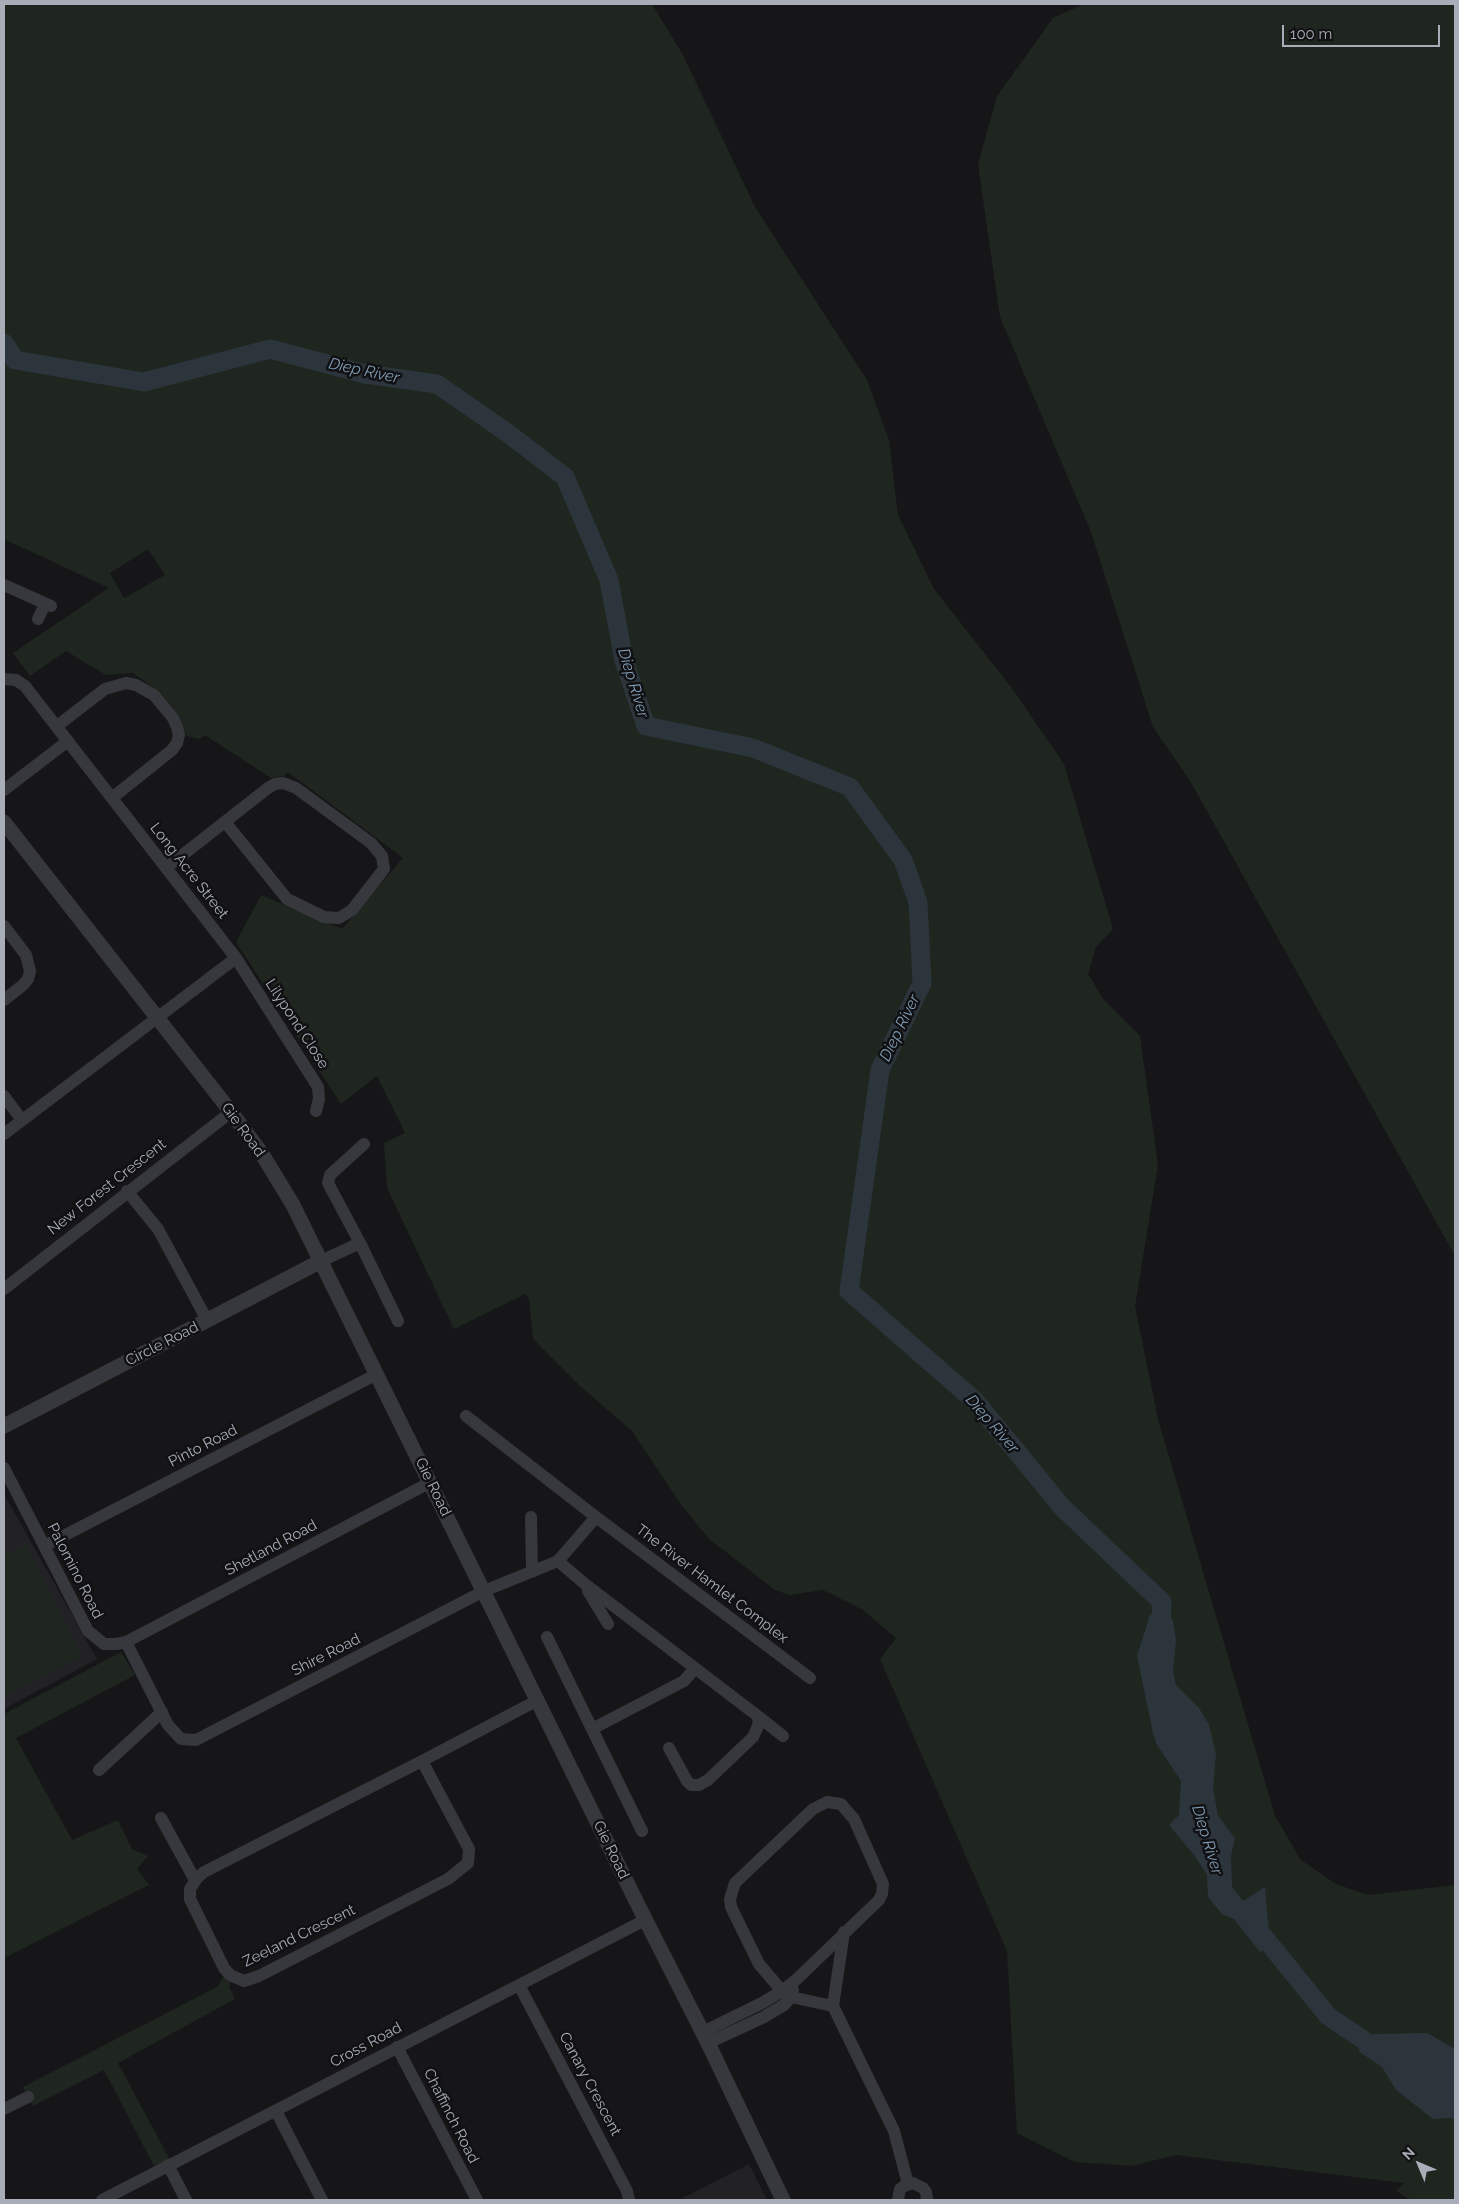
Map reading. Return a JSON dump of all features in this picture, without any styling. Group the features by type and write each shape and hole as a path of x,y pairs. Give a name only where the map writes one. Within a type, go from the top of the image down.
{"street":[{"path":"4,586 48,605 38,619"},
{"name":"Long Acre Street","path":"4,679 16,680 20,683 57,726 236,958"},
{"path":"57,726 105,689 126,683 136,685 154,695 173,718 178,735 172,750 112,798"},
{"path":"4,790 68,740"},
{"path":"166,868 271,786 288,784 371,843 382,856 384,869 352,910 339,918 324,917 287,899 226,822"},
{"name":"Gie Road","path":"4,822 231,1112 293,1204 784,2200"},
{"path":"4,926 26,955 30,970 23,986 4,1000"},
{"path":"4,1134 236,958"},
{"name":"Lilypond Close","path":"236,958 318,1087 319,1099 316,1111"},
{"path":"4,1096 22,1120"},
{"name":"New Forest Crescent","path":"4,1289 127,1191 231,1112"},
{"path":"364,1144 330,1175 328,1182 398,1321"},
{"path":"127,1191 158,1229 207,1320"},
{"path":"321,1261 360,1243"},
{"name":"Circle Road","path":"4,1426 321,1261"},
{"name":"Pinto Road","path":"44,1546 377,1374"},
{"name":"The River Hamlet Complex","path":"466,1416 596,1517 810,1678"},
{"name":"Palomino Road","path":"4,1468 88,1631 104,1644 126,1642"},
{"name":"Shetland Road","path":"126,1642 430,1482"},
{"path":"531,1517 532,1572"},
{"path":"484,1591 558,1561 596,1517"},
{"path":"558,1561 585,1584 783,1736"},
{"path":"585,1584 608,1624"},
{"name":"Shire Road","path":"162,1712 168,1725 181,1739 196,1740 484,1591"},
{"path":"547,1637 642,1832"},
{"path":"99,1770 162,1712 126,1642"},
{"path":"592,1729 684,1681 695,1668"},
{"path":"161,1818 195,1880 204,1872 538,1700"},
{"path":"669,1748 687,1781 695,1786 699,1785 708,1780 753,1737 758,1726 759,1717"},
{"name":"Zeeland Crescent","path":"195,1880 189,1894 198,1917 227,1972 244,1981 259,1976 448,1879 468,1863 469,1849 422,1761"},
{"path":"705,2037 762,2003 786,1994 797,1980 844,1932 879,1900 882,1894 882,1884 854,1819 841,1804 827,1802 813,1809 735,1883 731,1893 731,1907 759,1964 786,1994 833,2006"},
{"name":"Cross Road","path":"102,2200 646,1920"},
{"path":"844,1932 833,2006 894,2131 908,2184"},
{"name":"Canary Crescent","path":"518,1985 627,2191 629,2200"},
{"name":"Chaffinch Road","path":"397,2047 477,2200"},
{"path":"4,2109 28,2097"},
{"path":"276,2111 322,2200"},
{"path":"168,2165 186,2200"},
{"path":"898,2200 900,2189 914,2183 923,2188 926,2192 927,2200"}],"shaded area":[{"path":"4,4 652,4 683,55 755,207 867,380 889,440 898,515 934,589 1011,687 1064,764 1113,929 1096,947 1088,974 1104,1000 1140,1036 1158,1165 1135,1306 1158,1419 1275,1816 1301,1860 1336,1884 1368,1895 1455,1885 1455,2200 1411,2200 1396,2191 1404,2183 1176,2155 1132,2166 1075,2162 1017,2133 1007,1951 880,1659 896,1638 863,1610 823,1590 789,1595 775,1590 709,1539 682,1506 632,1431 581,1387 533,1339 529,1299 525,1294 454,1329 387,1188 384,1143 405,1133 377,1076 341,1104 236,942 261,895 342,929 403,858 288,772 284,776 271,778 205,735 200,739 186,736 181,720 168,702 157,690 133,673 106,675 66,651 30,676 13,653 109,588 4,539","holes":["148,549 165,575 124,598 110,573"]},
{"path":"1084,4 1455,4 1455,1256 1192,784 1153,727 1091,532 1000,317 978,164 997,96 1053,18"},
{"path":"4,1494 97,1659 4,1709"},
{"path":"26,1545 82,1655 4,1695 4,1557"},
{"path":"121,1652 135,1675 16,1738 72,1840 118,1820 132,1849 148,1856 137,1869 149,1885 4,1958 4,1714"},
{"path":"224,1976 231,1981 229,1987 235,1999 118,2063 170,2160 155,2168 104,2070 33,2106 23,2087 217,1987"},
{"path":"749,2164 767,2200 679,2200"}],"water":[{"path":"1162,1602 1173,1620 1176,1640 1173,1672 1176,1685 1199,1708 1209,1725 1216,1754 1213,1788 1218,1816 1235,1838 1231,1856 1232,1887 1243,1901 1265,1887 1270,1945 1260,1952 1234,1919 1222,1914 1208,1897 1207,1875 1194,1855 1169,1825 1179,1815 1181,1781 1156,1743 1137,1656 1150,1615 1157,1611"},
{"path":"1427,2033 1455,2049 1455,2119 1433,2119 1396,2090 1382,2067 1358,2051 1374,2034"}],"waterway":[{"name":"Diep River","path":"4,343 15,360 144,382 270,349 365,374 437,384 509,434 565,477 609,580 624,661 646,726 753,748 850,787 903,860 918,902 922,983 880,1070 849,1291 975,1401 1062,1507 1162,1602 1161,1628"},
{"name":"Diep River","path":"1255,1926 1328,2016 1387,2056"}]}
